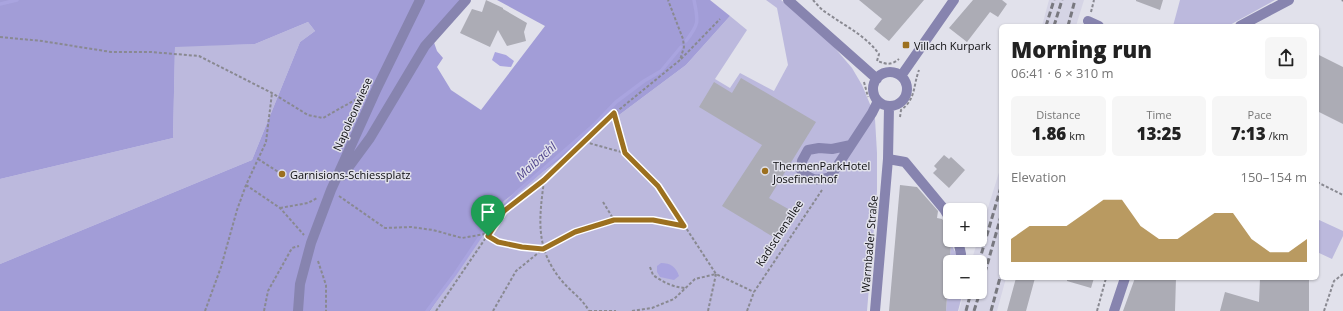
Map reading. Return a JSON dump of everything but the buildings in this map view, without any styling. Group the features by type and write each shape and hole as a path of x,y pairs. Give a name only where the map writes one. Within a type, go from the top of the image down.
{"street":[{"name":"Napoleonwiese","path":"298,311 300,284 311,243 331,190 377,88 420,0"},
{"path":"331,190 370,138 426,46 466,0"},
{"path":"788,0 877,79"},
{"path":"901,76 954,0"},
{"path":"1244,24 1289,0"},
{"path":"1088,21 1095,24"},
{"path":"851,145 832,149 819,148 808,150 802,161 801,170 807,177 813,179 819,180 830,177 851,145 876,106 874,83 881,75 891,72 901,76 907,85 906,96 900,104 876,106"},
{"name":"Warmbader Straße","path":"875,311 888,159 889,106"},
{"path":"888,159 905,162 943,208"},
{"path":"960,247 961,254"},
{"path":"1114,311 1124,280"}],"path":[{"path":"668,0 684,39 684,47 680,60"},
{"path":"813,0 825,12 857,32 869,43 879,54 877,61 887,64 894,63 903,54"},
{"path":"436,311 504,211 544,180 614,113 680,60 720,19"},
{"path":"0,37 42,41 111,52 152,52 199,56 272,93 308,115 323,118 377,88"},
{"path":"900,118 901,110 909,104 918,72 922,65"},
{"path":"863,80 865,83 867,97 876,106"},
{"path":"205,311 221,267 236,210 246,184 266,142 272,93"},
{"path":"614,113 625,153"},
{"path":"585,142 625,153 658,186 716,274 754,292"},
{"path":"258,159 280,173"},
{"name":"Kadischenallee","path":"747,311 754,292 830,177"},
{"path":"544,180 540,223 543,249 550,264 563,282 578,296 589,311 616,311"},
{"path":"1319,183 1343,195"},
{"path":"246,184 280,208 311,243 326,285 326,311"},
{"path":"280,208 308,203 331,190 385,228 411,227 433,230 462,238 485,234 498,242 522,247 543,249"},
{"path":"603,202 614,220"},
{"path":"493,311 516,271 543,249 575,232 614,220 653,220 684,226"},
{"path":"264,311 268,290 292,248"},
{"path":"650,267 653,275 665,283 676,287 685,288"},
{"path":"632,311 652,308 674,299 694,279 716,274"},
{"path":"708,311 716,274"},
{"path":"1324,311 1334,281 1343,274"},
{"path":"1097,311 1105,280"}],"shaded area":[{"path":"0,0 461,0 431,34 437,51 443,58 437,67 451,90 481,110 545,26 497,0 710,0 730,16 686,65 504,201 430,311 0,311 0,264 252,160 300,42 315,31 308,22 255,44 175,47 173,138 0,179"},
{"path":"766,0 781,0 822,33 852,68 862,85 872,109 875,119 877,191 867,311 430,311 504,201 686,65 730,16 747,30 715,79 730,88 740,73 774,91 788,65 777,8"},
{"path":"1049,0 1084,0 1077,24 1043,24"},
{"path":"1180,0 1275,0 1232,24 1174,24"},
{"path":"308,22 315,31 300,42 252,160 0,264 0,179 173,138 175,46 255,44"},
{"path":"495,52 506,55 514,61 511,67 500,66 492,60"},
{"path":"999,172 999,280 1005,280 997,311 959,311 962,299 987,299 987,255 973,255 976,247 987,247 987,211"},
{"path":"1319,220 1343,231 1343,236 1332,259 1319,253"},
{"path":"951,247 953,247 958,255 950,255"},
{"path":"661,263 673,266 679,276 674,280 660,277 657,272 657,266"},
{"path":"947,299 961,299 958,311 946,311"}],"waterway":[{"name":"Maibachl","path":"0,4 17,0"},
{"name":"Maibachl","path":"686,41 694,30 697,22 694,0"},
{"name":"Maibachl","path":"427,311 455,274 488,225 517,192 595,124 616,102 644,81 661,71 681,47"}],"railway":[{"path":"1047,24 1054,0"},
{"path":"1055,24 1062,0"},
{"path":"1069,24 1075,0"},
{"path":"981,255 999,194"},
{"path":"987,265 999,223"},
{"path":"991,311 999,280"},
{"path":"966,311 969,299"},
{"path":"974,311 978,299"}],"place":[{"name":"Villach Kurpark","path":"906,45"},
{"name":"ThermenParkHotel Josefinenhof","path":"765,171"},
{"name":"Garnisions-Schiessplatz","path":"282,174"}],"route":[{"path":"614,113 625,153 658,186 684,226 653,220 614,220 575,232 543,249 522,247 498,242 488,236 504,211 544,180 614,113"}]}
